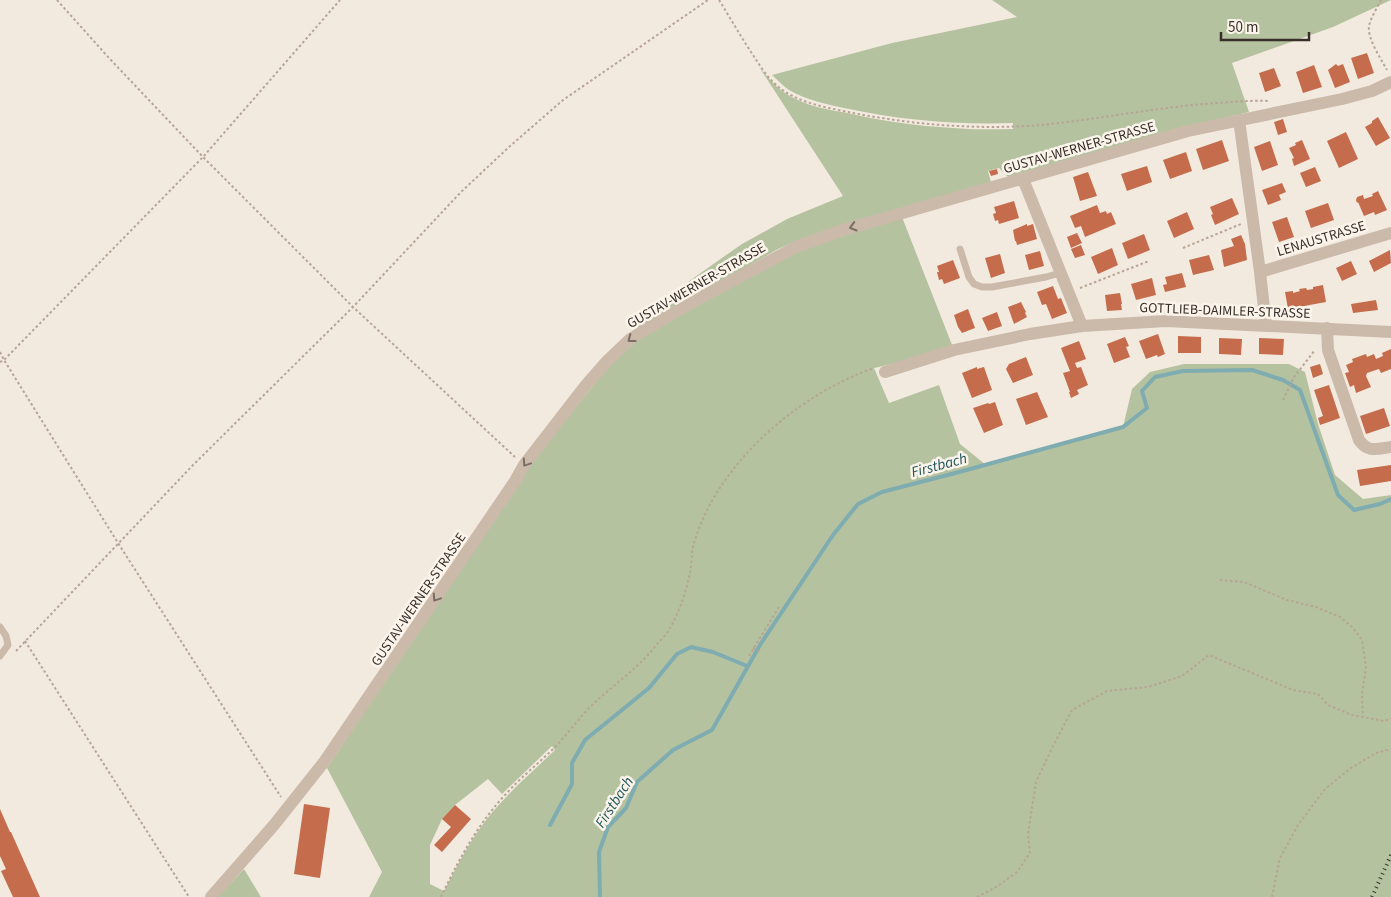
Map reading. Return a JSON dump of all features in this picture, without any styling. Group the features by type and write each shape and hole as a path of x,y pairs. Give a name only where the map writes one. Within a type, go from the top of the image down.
{"street":[{"name":"GUSTAV-WERNER-STRASSE","path":"211,897 274,825 324,762 524,465 591,379 617,350 643,331 689,304 796,247 840,231 1188,131 1342,99 1372,91 1391,82"},
{"path":"1239,120 1266,326"},
{"path":"1023,179 1082,326"},
{"name":"LENAUSTRASSE","path":"1260,272 1391,233"},
{"name":"GOTTLIEB-DAIMLER-STRASSE","path":"885,372 954,350 1030,334 1082,326 1166,321 1266,326 1327,334 1391,332"},
{"path":"1327,334 1328,350 1359,440 1363,446 1370,450 1391,447"}],"lane":[{"path":"960,249 969,277 974,284 982,288 1060,273"},
{"path":"0,627 6,636 8,645 1,655"}],"path":[{"path":"57,0 203,157 353,307 524,465"},
{"path":"0,362 203,157 340,0"},
{"path":"1,655 11,657 194,464 353,307 461,192 509,147 563,100 708,0"},
{"path":"720,0 739,34 773,82 797,98 867,116 925,124 1015,127 1068,122 1202,104 1255,100 1276,101"},
{"path":"1381,0 1370,25 1369,32 1391,76"},
{"path":"1183,248 1252,219"},
{"path":"1069,293 1149,260"},
{"path":"1283,400 1294,377 1327,334"},
{"path":"0,352 118,543 288,808"},
{"path":"441,897 460,858 478,828 504,796 554,748 591,706 650,654 669,630 682,603 690,573 694,541 705,513 722,482 769,430 796,409 851,376 874,368 885,372"},
{"path":"1220,580 1244,582 1287,600 1316,607 1340,617 1353,628 1362,640 1366,667 1362,695 1363,717"},
{"path":"749,656 779,607"},
{"path":"25,641 189,897"},
{"path":"753,649 760,652"},
{"path":"977,897 998,886 1017,872 1030,853 1028,834 1036,782 1053,746 1072,710 1107,691 1148,687 1182,676 1210,655 1293,690 1318,694 1328,705 1352,715 1384,721 1391,718"},
{"path":"1272,897 1280,858 1298,825 1325,789 1351,768 1376,753 1391,749"}],"green space":[{"path":"992,0 1391,0 1333,27 1232,63 1249,112 1186,127 1009,178 999,168 988,171 991,182 794,242 778,249 633,333 638,322 662,300 742,244 787,219 843,196 759,67 785,93 802,102 821,108 873,118 940,127 1013,129 1013,123 928,121 886,116 837,106 802,96 787,88 772,75 892,43 1017,17"},
{"path":"902,217 954,350 874,368 889,403 939,385 960,444 986,465 1123,427 1132,389 1150,372 1184,364 1289,364 1305,372 1318,424 1335,475 1363,499 1391,495 1391,897 369,897 382,872 327,768 527,469 610,365 632,345 661,325 797,251","holes":["552,746 555,750 514,789 486,820 460,860 444,891 430,884 430,845 442,819 455,805 488,779 502,794"]},
{"path":"244,869 261,897 218,897"}],"building":[{"path":"1367,53 1374,73 1358,79 1351,58"},
{"path":"1336,64 1338,66 1343,64 1350,82 1335,88 1328,70"},
{"path":"1314,65 1322,87 1303,93 1296,72"},
{"path":"1274,68 1281,86 1265,92 1259,73"},
{"path":"1378,117 1390,138 1376,146 1365,127"},
{"path":"1283,119 1287,132 1278,135 1274,122"},
{"path":"1346,132 1358,159 1339,168 1327,141"},
{"path":"1222,140 1229,161 1203,170 1196,149"},
{"path":"1302,140 1310,159 1294,166 1292,159 1294,158 1289,148"},
{"path":"1270,141 1278,165 1262,171 1254,147"},
{"path":"1186,152 1192,171 1170,179 1163,160"},
{"path":"1147,166 1152,182 1127,191 1121,174"},
{"path":"1315,167 1321,181 1306,187 1300,173"},
{"path":"997,169 998,174 991,176 989,171"},
{"path":"1088,172 1097,196 1080,201 1073,177"},
{"path":"1282,183 1286,192 1279,195 1281,200 1268,205 1262,190"},
{"path":"1378,191 1387,210 1375,215 1374,212 1364,216 1357,203 1357,197 1363,195 1364,199 1373,196 1372,194"},
{"path":"1232,198 1239,214 1215,225 1210,207"},
{"path":"1014,201 1019,218 999,224 998,220 995,221 993,214 996,213 994,207"},
{"path":"1328,203 1334,220 1311,228 1305,211"},
{"path":"1097,205 1100,213 1106,211 1107,214 1111,212 1116,224 1085,237 1081,226 1075,228 1070,216"},
{"path":"1187,212 1194,229 1174,238 1167,221"},
{"path":"1287,217 1294,237 1279,242 1272,222"},
{"path":"1027,224 1027,226 1033,224 1037,239 1017,245 1013,230"},
{"path":"1077,233 1082,243 1071,248 1067,237"},
{"path":"1144,234 1150,250 1128,259 1122,243"},
{"path":"1241,235 1245,244 1247,260 1224,267 1221,250 1234,246 1231,239"},
{"path":"1081,245 1085,255 1075,258 1071,249"},
{"path":"1112,248 1118,265 1098,274 1091,257"},
{"path":"1390,250 1391,263 1374,272 1369,261"},
{"path":"1040,251 1044,266 1029,270 1025,255"},
{"path":"1000,254 1005,273 991,278 985,258"},
{"path":"1209,255 1214,270 1193,275 1189,260"},
{"path":"953,260 960,278 944,284 942,279 939,280 937,266"},
{"path":"1351,261 1357,274 1342,281 1336,268"},
{"path":"1182,273 1186,287 1165,292 1163,285 1167,284 1165,277"},
{"path":"1152,278 1156,295 1136,300 1131,284"},
{"path":"1323,285 1326,302 1288,309 1285,292 1293,291 1293,293 1300,291 1299,289 1313,289 1313,287"},
{"path":"1053,286 1058,299 1061,298 1067,313 1052,319 1046,304 1042,305 1037,292"},
{"path":"1120,293 1122,310 1107,311 1105,295"},
{"path":"1376,300 1378,310 1353,313 1351,304"},
{"path":"1021,302 1027,317 1014,324 1008,307"},
{"path":"968,309 975,328 962,333 954,315"},
{"path":"997,312 1002,326 988,331 982,318"},
{"path":"1158,334 1165,354 1146,359 1139,341"},
{"path":"1178,336 1201,337 1201,353 1178,353"},
{"path":"1125,337 1129,346 1126,347 1130,357 1114,363 1107,344"},
{"path":"1219,338 1242,339 1241,355 1219,354"},
{"path":"1259,338 1284,339 1283,355 1259,354"},
{"path":"1079,341 1086,359 1075,363 1077,368 1081,367 1088,385 1077,390 1079,394 1071,398 1063,373 1070,371 1061,348"},
{"path":"1391,349 1391,369 1381,373 1379,369 1367,373 1366,376 1371,387 1356,393 1354,385 1350,387 1345,373 1349,372 1346,365 1353,362 1352,359 1366,354 1367,357 1374,354 1376,359 1383,356 1382,353"},
{"path":"1026,357 1033,375 1013,383 1006,369 1009,364"},
{"path":"1320,364 1323,374 1313,378 1310,367"},
{"path":"977,367 977,369 984,367 992,390 972,398 962,373"},
{"path":"1329,385 1340,418 1320,425 1318,418 1323,416 1314,390"},
{"path":"1037,392 1048,417 1026,425 1016,399"},
{"path":"995,402 1003,425 984,433 973,408"},
{"path":"1384,408 1390,426 1366,434 1360,416"},
{"path":"1391,465 1391,481 1360,486 1357,470"},
{"path":"304,804 330,808 320,878 294,874"},
{"path":"455,805 471,819 442,852 434,845 451,827 442,819"},
{"path":"0,809 40,897 13,897 1,871 6,869 0,856"}],"waterway":[{"name":"Firstbach","path":"600,897 599,852 608,827 626,808 637,782 673,750 712,730 760,645 833,535 858,504 882,492 1123,427 1147,408 1142,391 1155,377 1183,371 1252,370 1283,380 1300,390 1338,495 1354,510 1380,504 1391,499"},
{"path":"550,825 572,784 572,763 585,740 649,688 677,654 691,647 713,652 747,666"}],"railway":[{"path":"1372,897 1391,855"}]}
